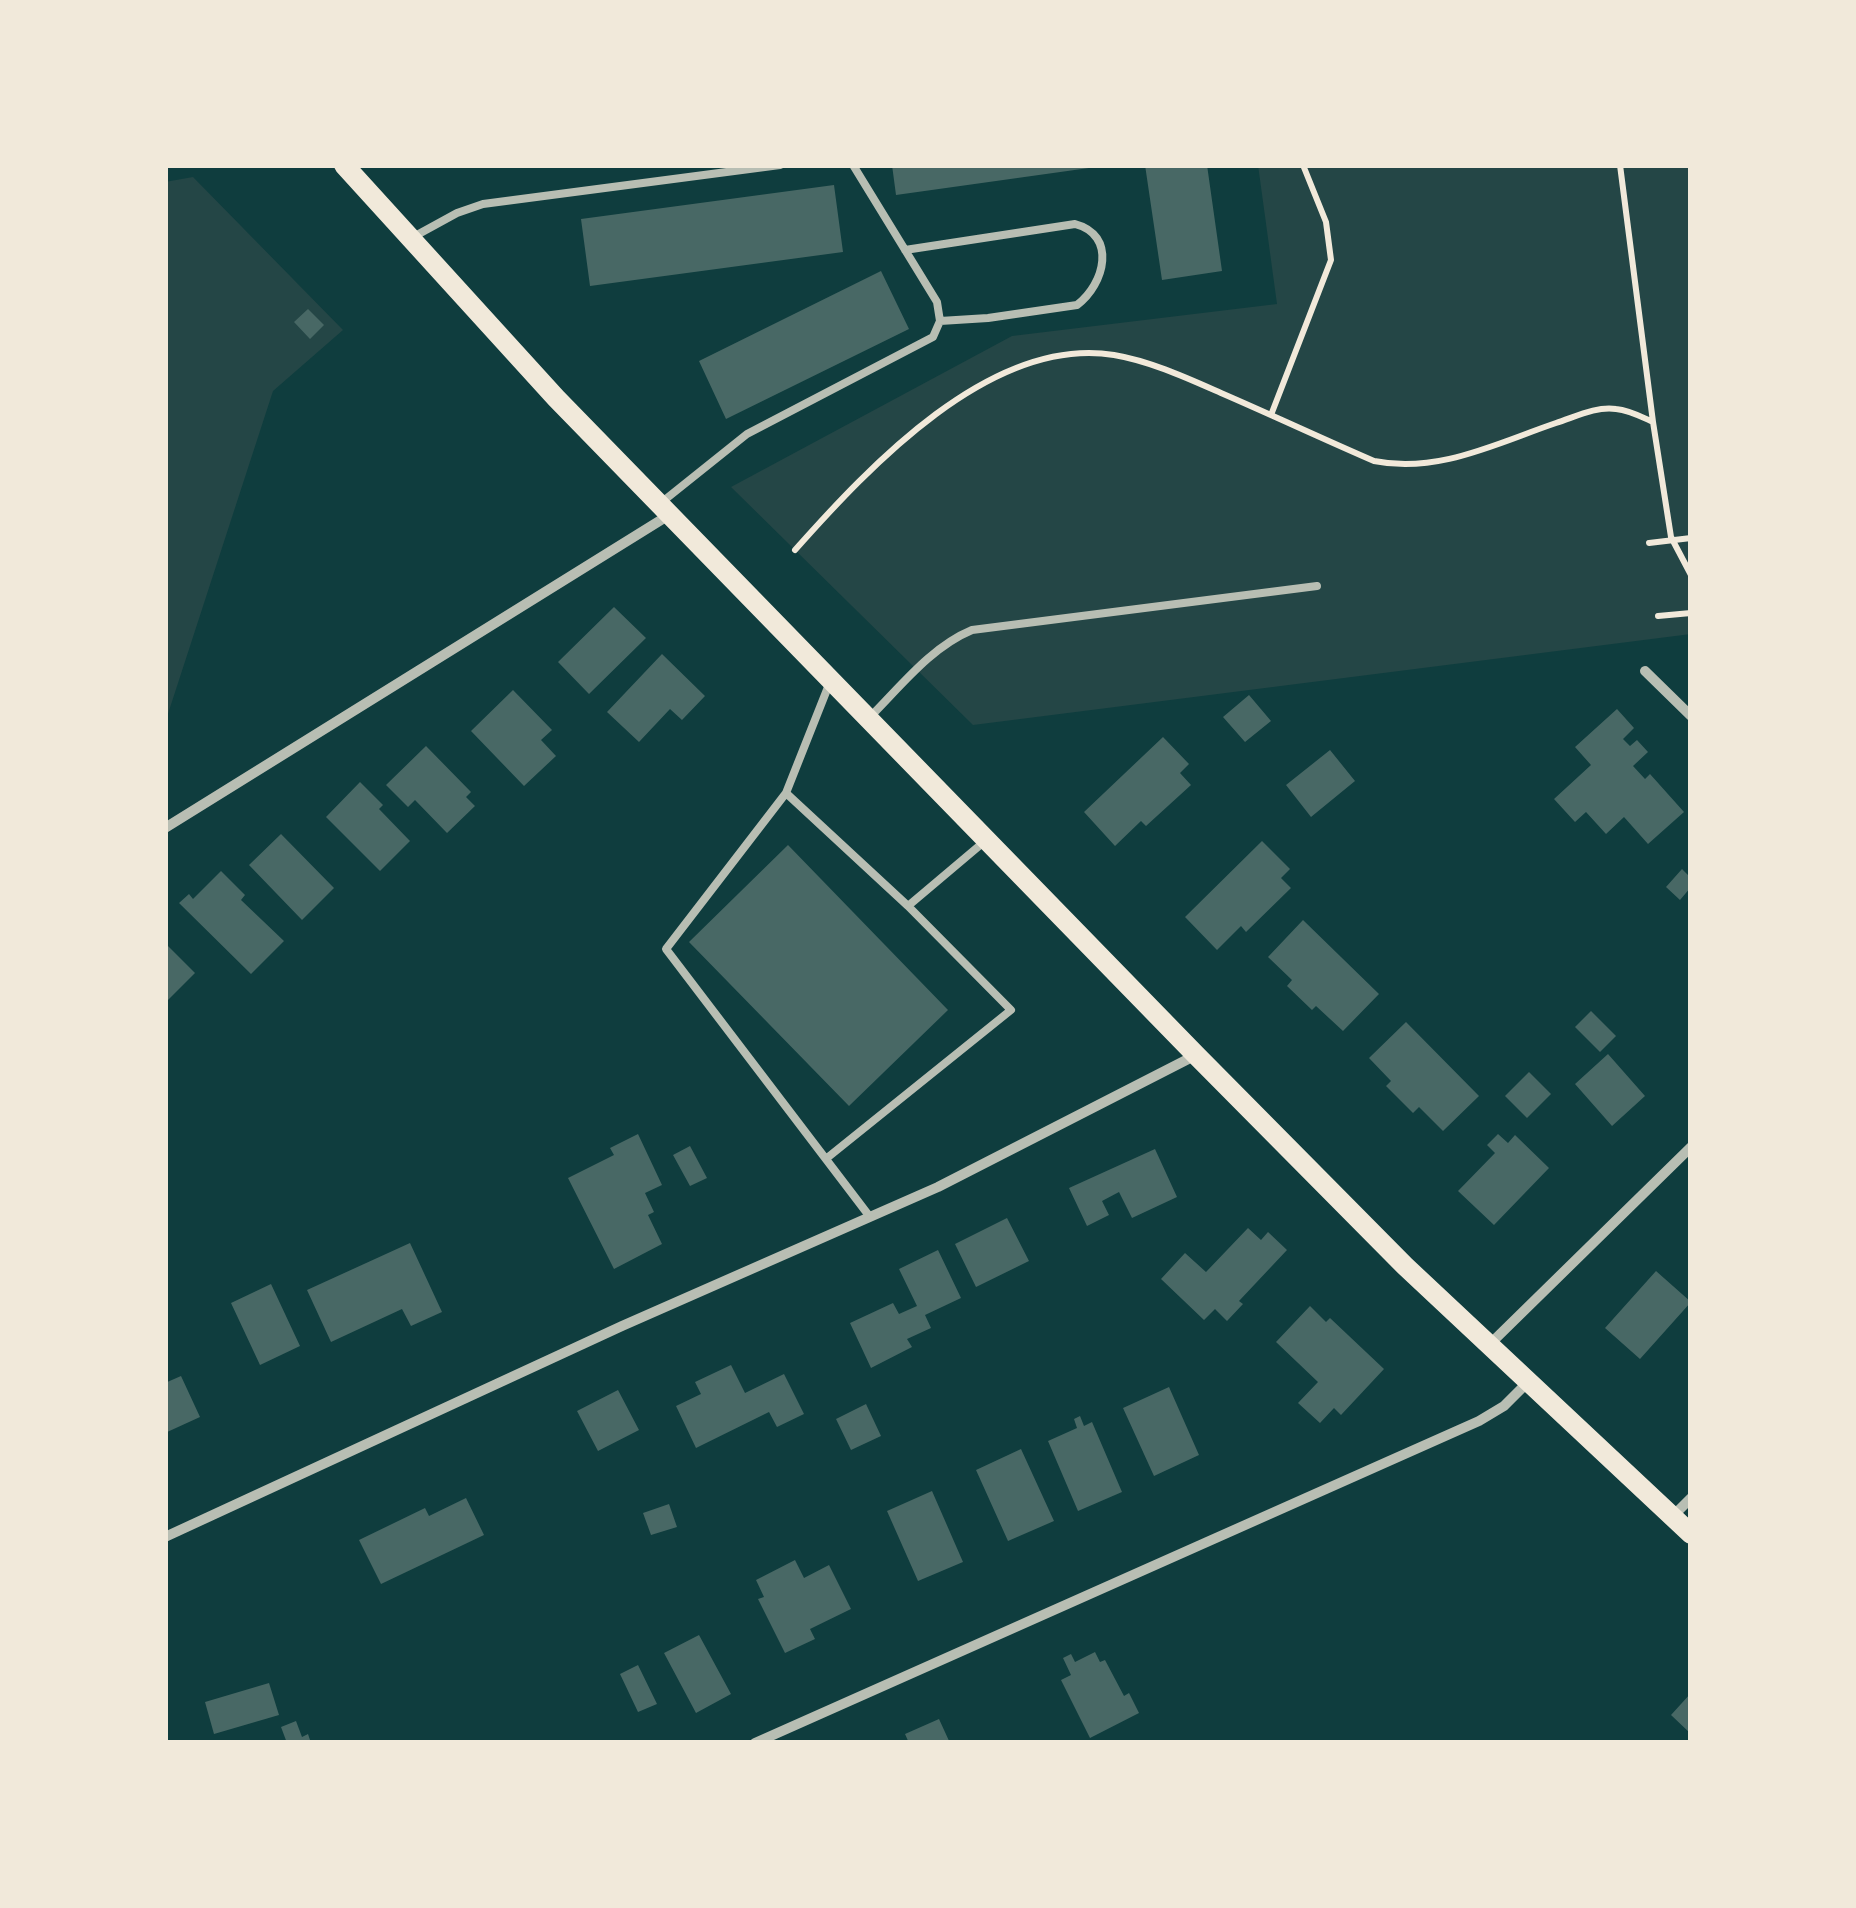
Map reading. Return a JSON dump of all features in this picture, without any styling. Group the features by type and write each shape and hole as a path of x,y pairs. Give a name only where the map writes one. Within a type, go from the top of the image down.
{"main road":[{"path":"344,165 556,398 1196,1055 1488,1346 1691,1534"}],"street":[{"path":"165,828 664,510"},
{"path":"1645,671 1691,716"},
{"path":"165,1537 622,1326 938,1187 1196,1055"},
{"path":"1488,1346 1691,1147"},
{"path":"755,1743 1479,1421 1504,1406 1527,1383"},
{"path":"1672,1516 1691,1498"}],"lane":[{"path":"411,239 483,204 780,165"},
{"path":"664,510 748,434 928,342 940,321 937,302 853,165"},
{"path":"905,250 1075,224 1091,230 1101,246 1101,272 1086,297 1076,305 940,321"},
{"path":"867,720 942,646 983,627 1317,586"},
{"path":"830,682 786,793 666,949 870,1216"},
{"path":"786,793 908,906 1011,1010 828,1158"},
{"path":"908,906 985,840"}],"path":[{"path":"1271,415 1324,283 1332,252 1326,222 1302,165"},
{"path":"1620,165 1653,422 1673,540 1691,575"},
{"path":"795,550 866,473 930,421 991,379 1024,365 1068,356 1113,355 1170,372 1374,461 1402,465 1471,455 1598,409 1626,410 1653,422"},
{"path":"1649,543 1691,538"},
{"path":"1658,616 1691,613"}],"shaded area":[{"path":"1258,165 1691,165 1691,634 973,725 731,487 1012,336 1277,304"},
{"path":"193,177 343,330 273,391 165,723 165,182"}],"building":[{"path":"892,165 1096,165 1096,167 896,195"},
{"path":"1145,165 1207,165 1222,271 1162,280"},
{"path":"834,185 843,252 590,286 581,219"},
{"path":"881,271 909,329 726,419 699,361"},
{"path":"308,309 324,325 310,339 294,322"},
{"path":"614,607 646,638 589,694 558,662"},
{"path":"662,654 705,696 682,720 670,709 639,742 607,712"},
{"path":"513,690 552,730 541,740 556,756 524,786 471,731"},
{"path":"1249,695 1271,721 1245,742 1223,717"},
{"path":"1617,709 1634,728 1623,739 1630,746 1637,740 1648,752 1633,766 1645,779 1650,774 1684,812 1648,844 1624,817 1606,834 1586,812 1575,822 1554,799 1591,765 1575,747"},
{"path":"1163,737 1189,764 1180,773 1191,785 1146,826 1141,821 1115,846 1084,812"},
{"path":"426,746 471,792 466,797 475,806 447,833 415,800 408,807 386,785"},
{"path":"1330,750 1355,781 1311,817 1286,785"},
{"path":"360,782 410,841 380,871 326,817"},
{"path":"281,834 334,888 302,920 249,865"},
{"path":"1262,841 1290,869 1281,878 1291,888 1246,932 1241,926 1217,950 1185,917"},
{"path":"788,845 948,1010 849,1106 689,942"},
{"path":"1682,869 1691,878 1691,887 1680,900 1666,887"},
{"path":"221,871 245,895 241,900 284,941 251,974 179,903 189,894 193,899"},
{"path":"1303,920 1379,994 1343,1031 1316,1006 1312,1010 1287,986 1292,980 1268,957"},
{"path":"165,943 195,973 165,1003"},
{"path":"1591,1011 1616,1036 1600,1052 1575,1027"},
{"path":"1406,1022 1479,1096 1443,1131 1419,1107 1413,1113 1386,1086 1391,1081 1369,1058"},
{"path":"1608,1054 1645,1096 1612,1126 1575,1084"},
{"path":"1529,1072 1551,1094 1527,1118 1505,1096"},
{"path":"638,1134 662,1185 645,1193 654,1212 648,1215 662,1244 614,1269 568,1178 614,1155 610,1148"},
{"path":"1498,1134 1508,1143 1515,1135 1549,1168 1494,1225 1458,1191 1495,1153 1487,1145"},
{"path":"690,1146 707,1178 690,1186 673,1155"},
{"path":"1155,1149 1177,1197 1132,1218 1119,1192 1102,1201 1109,1215 1087,1226 1069,1188"},
{"path":"1007,1218 1029,1261 976,1287 955,1244"},
{"path":"1248,1228 1261,1240 1268,1232 1287,1250 1239,1301 1243,1304 1227,1321 1215,1309 1204,1320 1161,1279 1185,1253 1206,1272"},
{"path":"410,1243 442,1312 411,1326 402,1309 331,1342 307,1290"},
{"path":"938,1250 961,1298 925,1315 931,1328 907,1339 912,1347 871,1368 850,1323 893,1303 899,1314 917,1306 899,1269"},
{"path":"1656,1271 1691,1302 1640,1359 1605,1328"},
{"path":"271,1284 300,1346 260,1365 231,1303"},
{"path":"1310,1306 1326,1322 1330,1318 1384,1369 1341,1415 1334,1408 1320,1423 1298,1403 1318,1382 1276,1342"},
{"path":"731,1365 745,1393 784,1374 804,1414 777,1427 769,1412 696,1448 676,1406 701,1394 695,1382"},
{"path":"181,1376 200,1417 165,1433 165,1383"},
{"path":"1169,1387 1199,1455 1154,1476 1123,1408"},
{"path":"618,1390 639,1430 598,1451 577,1411"},
{"path":"866,1404 881,1436 851,1450 836,1419"},
{"path":"1080,1416 1084,1426 1092,1422 1122,1492 1078,1511 1048,1441 1077,1428 1074,1419"},
{"path":"1021,1449 1054,1521 1008,1541 976,1470"},
{"path":"932,1491 963,1562 918,1581 887,1511"},
{"path":"466,1498 484,1535 381,1584 359,1540 425,1508 429,1516"},
{"path":"669,1504 677,1527 651,1535 643,1513"},
{"path":"795,1560 804,1578 829,1565 851,1609 810,1629 815,1639 785,1653 758,1599 764,1597 756,1580"},
{"path":"699,1635 731,1694 696,1713 664,1653"},
{"path":"1095,1652 1100,1662 1105,1660 1124,1696 1129,1693 1139,1713 1090,1738 1061,1680 1071,1675 1063,1658 1071,1654 1075,1662"},
{"path":"638,1665 657,1704 638,1712 620,1674"},
{"path":"269,1683 279,1715 214,1734 205,1702"},
{"path":"1691,1693 1691,1734 1671,1715"},
{"path":"939,1719 950,1743 909,1743 905,1734"},
{"path":"296,1721 302,1737 308,1734 311,1743 287,1743 281,1727"}]}
